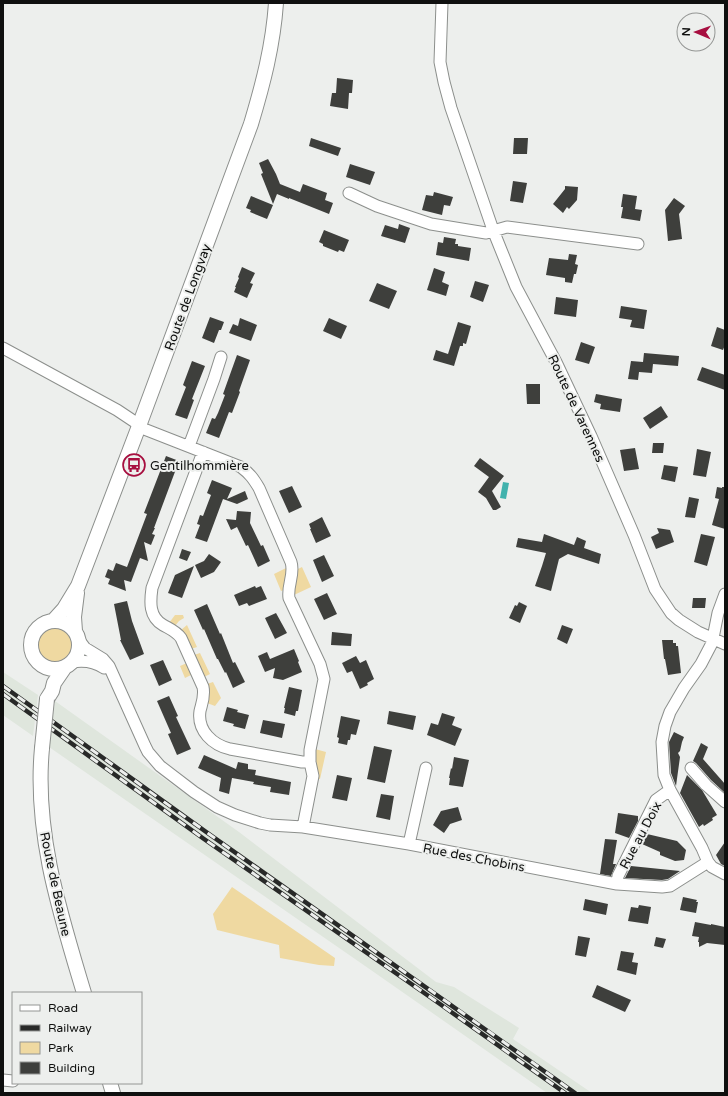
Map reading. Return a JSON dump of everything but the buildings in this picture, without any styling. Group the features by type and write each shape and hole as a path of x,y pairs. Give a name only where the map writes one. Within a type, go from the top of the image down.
{"street":[{"name":"Route de Longvay","path":"54,620 64,609 78,586 251,124 264,80 270,51 276,3"},
{"name":"Route de Varennes","path":"442,3 440,62 444,82 451,108 493,230 516,287 556,362 591,436 656,589 671,613 679,620 698,632 725,644"},
{"path":"349,193 377,206 431,224 486,233 507,227 638,244"},
{"path":"3,348 117,410 144,429 241,467 250,475 258,488 293,567 289,587 289,598 320,664 324,679 310,750 310,762 313,776 303,827"},
{"path":"189,446 221,357"},
{"path":"203,452 152,588 150,604 153,615 156,621 175,632 181,638 203,687 204,692 200,719 208,737 226,748 302,762 310,762"},
{"name":"Route de Longvay","path":"77,636 74,617 78,586"},
{"path":"725,594 718,613 712,643 701,664 684,688 670,712 665,726 662,742 664,775 670,790 702,848 708,862 712,867 725,874"},
{"path":"47,700 54,683 69,664 78,652 77,636 71,626 54,620 44,623 38,627 31,639 33,655 42,665 54,669 60,669 69,664 80,660 90,661 100,665 112,673"},
{"name":"Rue des Chobins","path":"77,636 84,648 110,666 145,746 156,762 166,772 194,792 217,807 235,815 270,825 303,827 409,844 617,884 662,887 670,886 708,862"},
{"path":"42,665 47,700"},
{"name":"Route de Beaune","path":"47,700 40,778 40,796 46,849 59,910 84,992"},
{"path":"409,844 426,768"},
{"path":"691,768 706,785 725,802"},
{"name":"Rue au Doix","path":"617,884 618,876 656,800 670,790"}],"shaded area":[{"path":"3,672 38,695 33,736 3,715"},
{"path":"55,701 239,832 436,982 454,987 519,1028 513,1039 592,1093 547,1093 49,747"}],"green space":[{"path":"288,567 284,590 281,591 274,574"},
{"path":"302,567 311,587 294,595 293,590 298,569"},
{"path":"175,615 183,615 184,618 175,626 169,623"},
{"path":"187,625 197,647 191,649 181,630"},
{"path":"50,626 58,626 65,629 70,634 73,645 70,656 65,661 58,664 50,664 43,661 38,656 35,649 35,641 38,634 43,629"},
{"path":"200,653 210,674 204,677 194,655"},
{"path":"187,663 193,674 185,678 180,666"},
{"path":"213,682 221,698 215,706 207,703 207,684"},
{"path":"315,749 326,752 320,779 317,778"},
{"path":"232,887 335,958 334,966 319,965 280,958 279,945 217,930 213,914"}],"water":[{"path":"503,482 509,483 506,499 500,498"}],"railway":[{"path":"3,686 575,1093"},
{"path":"3,694 204,839 565,1093"}],"place":[{"name":"Gentilhommière","path":"134,465"}]}
